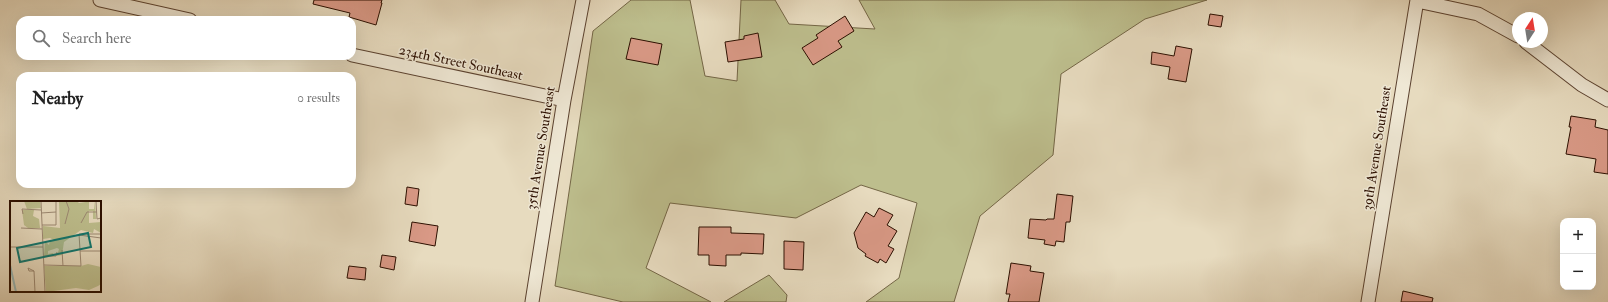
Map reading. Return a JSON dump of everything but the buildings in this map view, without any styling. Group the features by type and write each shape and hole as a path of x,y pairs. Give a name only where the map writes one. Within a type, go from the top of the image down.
{"street":[{"path":"100,0 172,16"},
{"name":"35th Avenue Southeast","path":"532,302 564,100 583,0"},
{"path":"1417,0 1478,14 1512,33"},
{"name":"39th Avenue Southeast","path":"1368,302 1417,0"},
{"path":"1534,48 1582,85 1608,100"},
{"name":"234th Street Southeast","path":"356,56 564,100"}],"green space":[{"path":"631,0 690,0 705,76 737,81 741,0 775,0 789,24 875,29 859,0 1207,0 1145,19 1061,74 1053,155 980,216 954,302 866,302 899,278 917,203 861,185 796,218 670,203 646,268 711,302 623,302 555,286 593,31"},
{"path":"769,275 787,295 786,302 724,302"}]}
